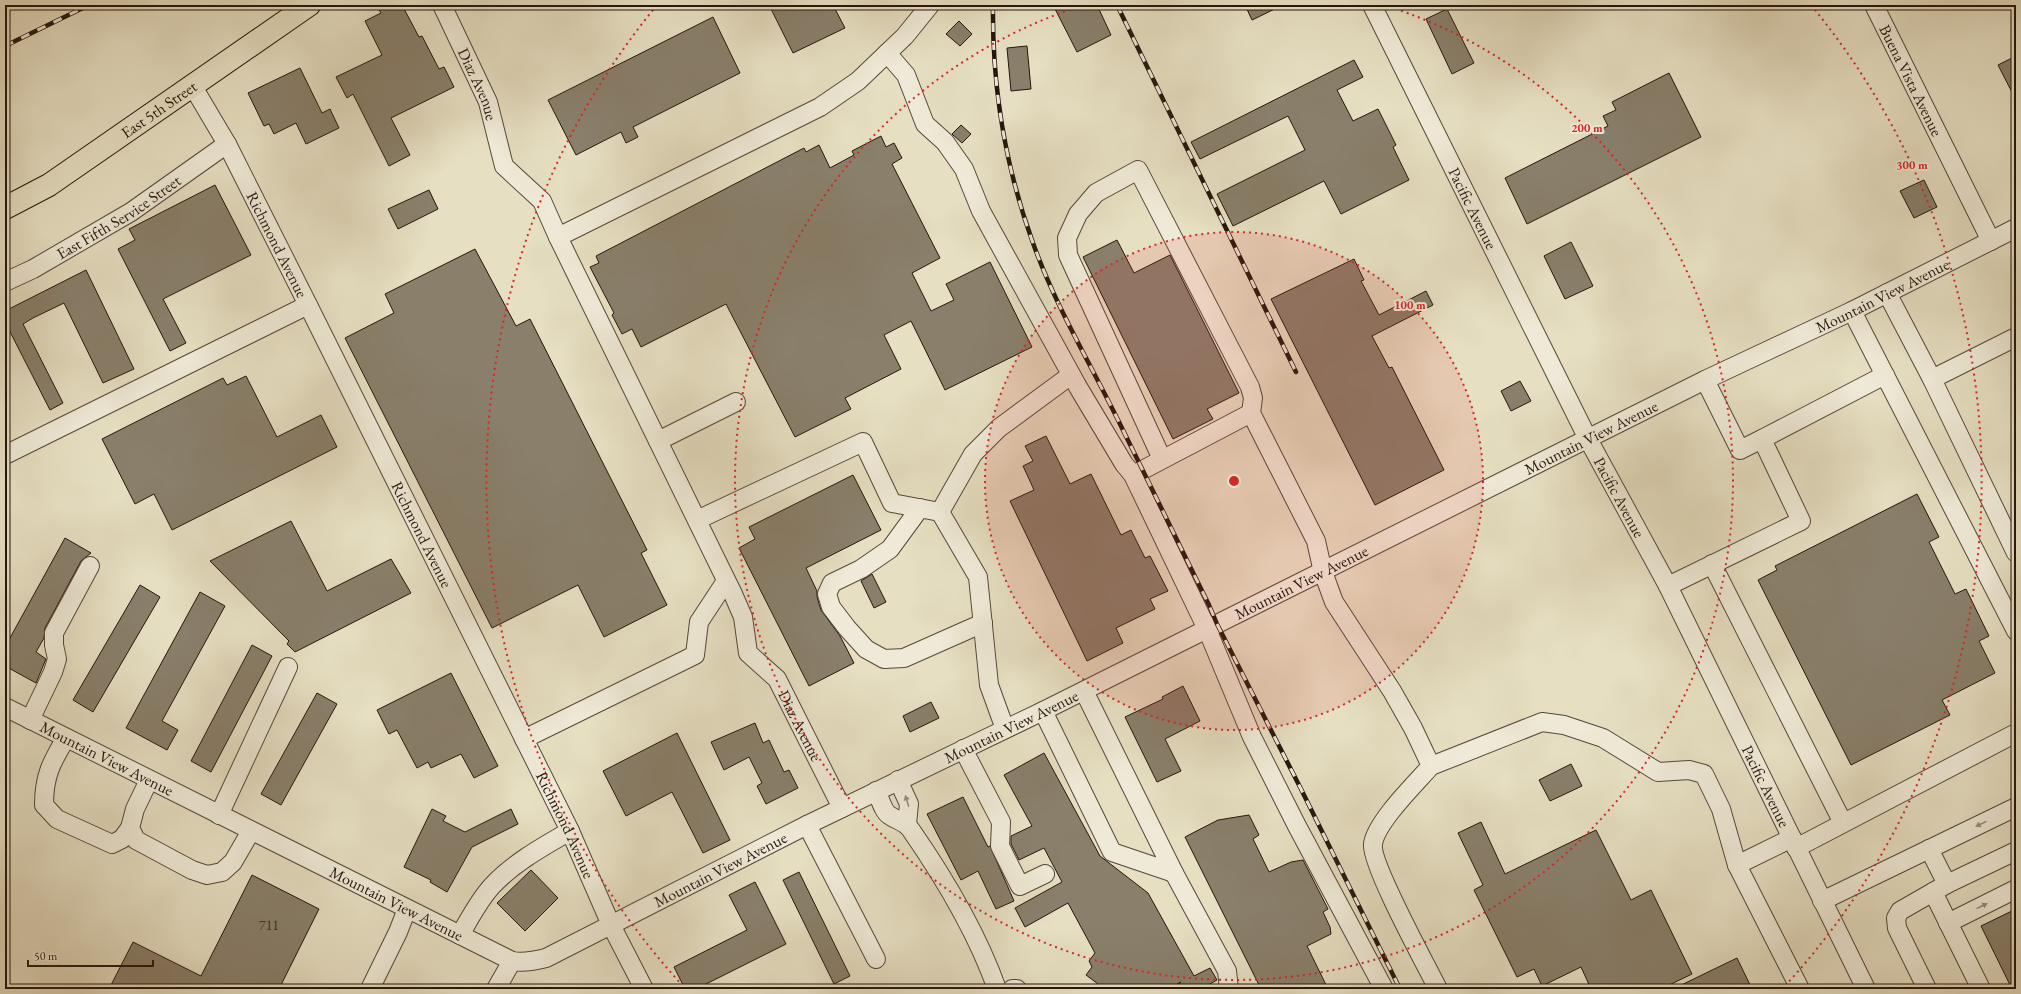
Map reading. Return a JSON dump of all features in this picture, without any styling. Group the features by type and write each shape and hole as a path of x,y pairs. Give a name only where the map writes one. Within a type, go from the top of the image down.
{"main road":[{"name":"East 5th Street","path":"5,208 49,185 309,5"}],"street":[{"name":"Diaz Avenue","path":"442,5 488,102 504,166 542,201 558,237"},
{"path":"524,739 695,655 699,622 726,581 558,237 820,107 858,82 921,18 930,5"},
{"name":"Pacific Avenue","path":"1372,5 1588,440 1668,586 1866,989"},
{"name":"Buena Vista Avenue","path":"1874,5 1991,241"},
{"path":"887,53 906,74 925,124 944,142 964,169 981,211 1071,375 1124,464 1133,474 1207,629 1252,737 1297,826 1384,989"},
{"name":"Richmond Avenue","path":"192,85 227,144 308,305 570,831 611,925 644,989"},
{"name":"East Fifth Service Street","path":"5,282 33,269 131,212 227,144"},
{"path":"1162,459 1068,255 1068,238 1078,214 1096,193 1138,170 1250,387 1254,398 1251,413 1316,541 1323,572 1334,602 1395,697 1413,728 1431,766"},
{"name":"Mountain View Avenue","path":"5,707 512,961 524,962 546,958 807,825 963,748 1043,711 1588,440 1705,380 1852,311 2016,228"},
{"path":"1887,293 1932,379 2016,553"},
{"path":"5,455 308,305"},
{"path":"1852,311 2016,631"},
{"path":"1932,379 2016,337"},
{"path":"940,512 973,454 999,428 1071,375"},
{"path":"1705,380 1740,450 1885,375"},
{"path":"658,442 736,402"},
{"path":"1133,474 1251,413"},
{"path":"1668,586 1802,521 1762,439"},
{"path":"697,520 862,442 892,503 940,512 978,577 989,685 1005,729"},
{"path":"920,508 890,549 861,569 832,583 827,594 831,607 866,649 884,659 904,658 982,623"},
{"path":"1712,564 1843,823"},
{"path":"30,720 53,672 56,659 54,632 90,566"},
{"name":"Diaz Avenue","path":"726,581 743,617 748,653 777,679 842,808"},
{"path":"219,815 288,667"},
{"path":"1084,690 1174,873 1227,971 1229,989"},
{"path":"1043,711 1112,852 1174,873"},
{"path":"1438,989 1375,859 1373,844 1385,820 1431,766 1542,722 1564,725 1603,738 1658,772 1689,770 1704,774 1721,809 1737,865 1800,989"},
{"path":"1737,865 1843,823 2016,733"},
{"path":"66,738 50,766 44,789 44,806 57,819 112,844 122,839 130,828 135,809 149,780"},
{"path":"963,748 1001,822 1000,846 1020,886 1045,874"},
{"path":"898,780 909,804 907,824"},
{"path":"876,791 888,815 907,824 926,851 970,928 991,971 997,989"},
{"path":"1822,901 2016,807"},
{"path":"807,825 876,959"},
{"path":"130,828 136,840 192,870 207,875 222,872 233,862 251,831"},
{"path":"460,935 492,885 534,851 570,831"},
{"path":"1929,849 1948,923 1981,989"},
{"path":"1927,989 1897,928 1896,918 1900,911 1905,906 2016,851"},
{"path":"1948,923 2016,889"},
{"path":"370,989 407,909"},
{"path":"496,989 512,961"},
{"path":"1012,989 1017,989"}],"building":[{"path":"389,5 402,5 419,37 422,36 439,69 444,67 454,87 391,118 410,155 389,166 353,94 347,98 336,77 382,55 365,21 381,13 379,10"},
{"path":"769,5 833,5 845,28 793,53"},
{"path":"1053,5 1097,5 1111,35 1077,52"},
{"path":"1245,5 1283,5 1252,20"},
{"path":"1447,9 1474,63 1452,74 1426,19"},
{"path":"713,17 740,73 633,127 638,137 626,143 621,132 576,155 548,100"},
{"path":"959,21 972,34 960,46 946,34"},
{"path":"1027,46 1031,89 1011,91 1007,48"},
{"path":"2016,56 2016,100 1998,65"},
{"path":"1354,60 1363,77 1337,90 1353,121 1378,109 1396,145 1393,147 1409,180 1341,214 1324,181 1233,226 1217,194 1305,150 1288,116 1200,159 1191,142"},
{"path":"300,68 322,113 330,109 339,128 306,144 296,123 274,134 269,124 264,126 248,93"},
{"path":"1669,73 1701,137 1527,224 1505,178 1608,126 1603,116 1616,110 1612,102"},
{"path":"961,125 971,134 962,143 952,134"},
{"path":"881,136 886,147 894,143 902,158 892,164 940,258 912,273 931,311 954,300 946,284 990,262 1032,347 945,390 911,321 884,335 901,369 845,398 851,409 795,437 726,304 641,347 632,329 622,334 612,315 614,313 590,267 599,263 596,256 804,148 806,152 819,145 830,168 854,155 852,151"},
{"path":"1924,180 1937,207 1914,218 1900,191"},
{"path":"215,185 251,255 163,299 186,343 170,351 118,249 135,240 129,229"},
{"path":"429,190 438,209 398,229 388,209"},
{"path":"1117,240 1134,273 1170,255 1239,393 1207,409 1213,419 1173,439 1083,257"},
{"path":"1571,242 1593,286 1565,299 1544,256"},
{"path":"475,249 516,326 530,319 647,550 641,553 667,605 604,637 578,585 492,628 345,338 394,313 385,294"},
{"path":"1354,259 1364,280 1361,281 1379,315 1426,291 1433,305 1372,336 1389,368 1392,367 1444,470 1375,505 1271,299"},
{"path":"86,270 134,369 103,383 64,303 33,318 23,324 63,403 50,410 5,322 5,311"},
{"path":"246,376 277,437 321,415 337,447 172,530 154,494 135,504 102,439 223,378 227,385"},
{"path":"1520,381 1531,401 1511,411 1501,391"},
{"path":"1046,436 1070,484 1091,474 1121,535 1131,530 1145,558 1150,556 1168,591 1150,599 1155,609 1116,628 1123,643 1087,661 1010,501 1034,490 1023,466 1033,461 1025,446"},
{"path":"853,475 881,530 806,568 817,591 817,597 821,610 840,636 854,663 809,686 739,548 755,539 749,527"},
{"path":"1917,494 1939,537 1929,542 1955,594 1966,589 1989,636 1979,641 1995,673 1942,700 1950,715 1851,765 1758,580 1777,570 1775,566"},
{"path":"291,521 327,591 391,559 411,593 295,652 287,644 289,641 210,561"},
{"path":"65,538 91,553 81,561 45,628 44,638 36,652 46,659 36,683 5,666 5,647"},
{"path":"872,574 886,602 874,608 861,581"},
{"path":"140,585 160,597 93,712 73,700"},
{"path":"200,592 225,606 162,721 178,730 167,750 126,728"},
{"path":"252,645 272,656 211,772 191,761"},
{"path":"451,673 498,766 474,778 461,754 431,768 428,762 417,768 397,730 389,734 377,710"},
{"path":"1183,686 1200,721 1165,739 1181,771 1157,782 1125,717 1163,699 1162,697"},
{"path":"317,693 337,704 281,805 261,794"},
{"path":"931,702 939,718 910,732 903,716"},
{"path":"755,723 763,743 769,740 784,772 789,770 798,788 766,804 757,786 762,783 749,757 724,770 711,742"},
{"path":"677,733 730,840 703,853 672,792 626,816 603,771"},
{"path":"1044,753 1100,856 1148,893 1194,976 1210,968 1217,980 1201,989 1171,989 1181,982 1168,989 1101,989 1098,984 1086,975 1092,967 1089,961 1095,953 1068,903 1025,927 1015,908 1062,882 1044,848 1019,860 1011,844 1011,836 1032,826 1004,775"},
{"path":"1571,764 1582,786 1550,801 1539,780"},
{"path":"963,797 988,847 990,846 1014,901 996,909 978,871 961,880 927,814"},
{"path":"432,809 446,816 443,821 465,832 511,809 518,824 472,847 447,892 430,882 431,880 404,867"},
{"path":"1249,815 1259,835 1253,839 1269,872 1291,862 1303,860 1328,909 1323,912 1330,927 1331,934 1307,946 1328,989 1261,989 1185,837 1218,820"},
{"path":"1481,822 1505,874 1596,830 1631,900 1651,890 1692,974 1661,989 1591,989 1581,967 1542,986 1534,969 1517,977 1474,890 1483,885 1458,833"},
{"path":"531,870 558,898 525,931 497,903"},
{"path":"799,872 850,976 834,984 783,880"},
{"path":"252,875 319,909 279,989 109,989 133,942 201,976"},
{"path":"755,882 786,944 696,989 685,989 674,967 747,930 729,895"},
{"path":"2016,909 2016,989 2012,989 1981,926"},
{"path":"1737,958 1752,989 1735,989 1733,985 1723,989 1673,989"}],"railway":[{"path":"5,46 89,5"},
{"path":"993,5 995,66 1002,126 1023,214 1042,266 1062,311 1119,422 1217,624 1400,989"},
{"path":"1117,5 1296,372"}]}
